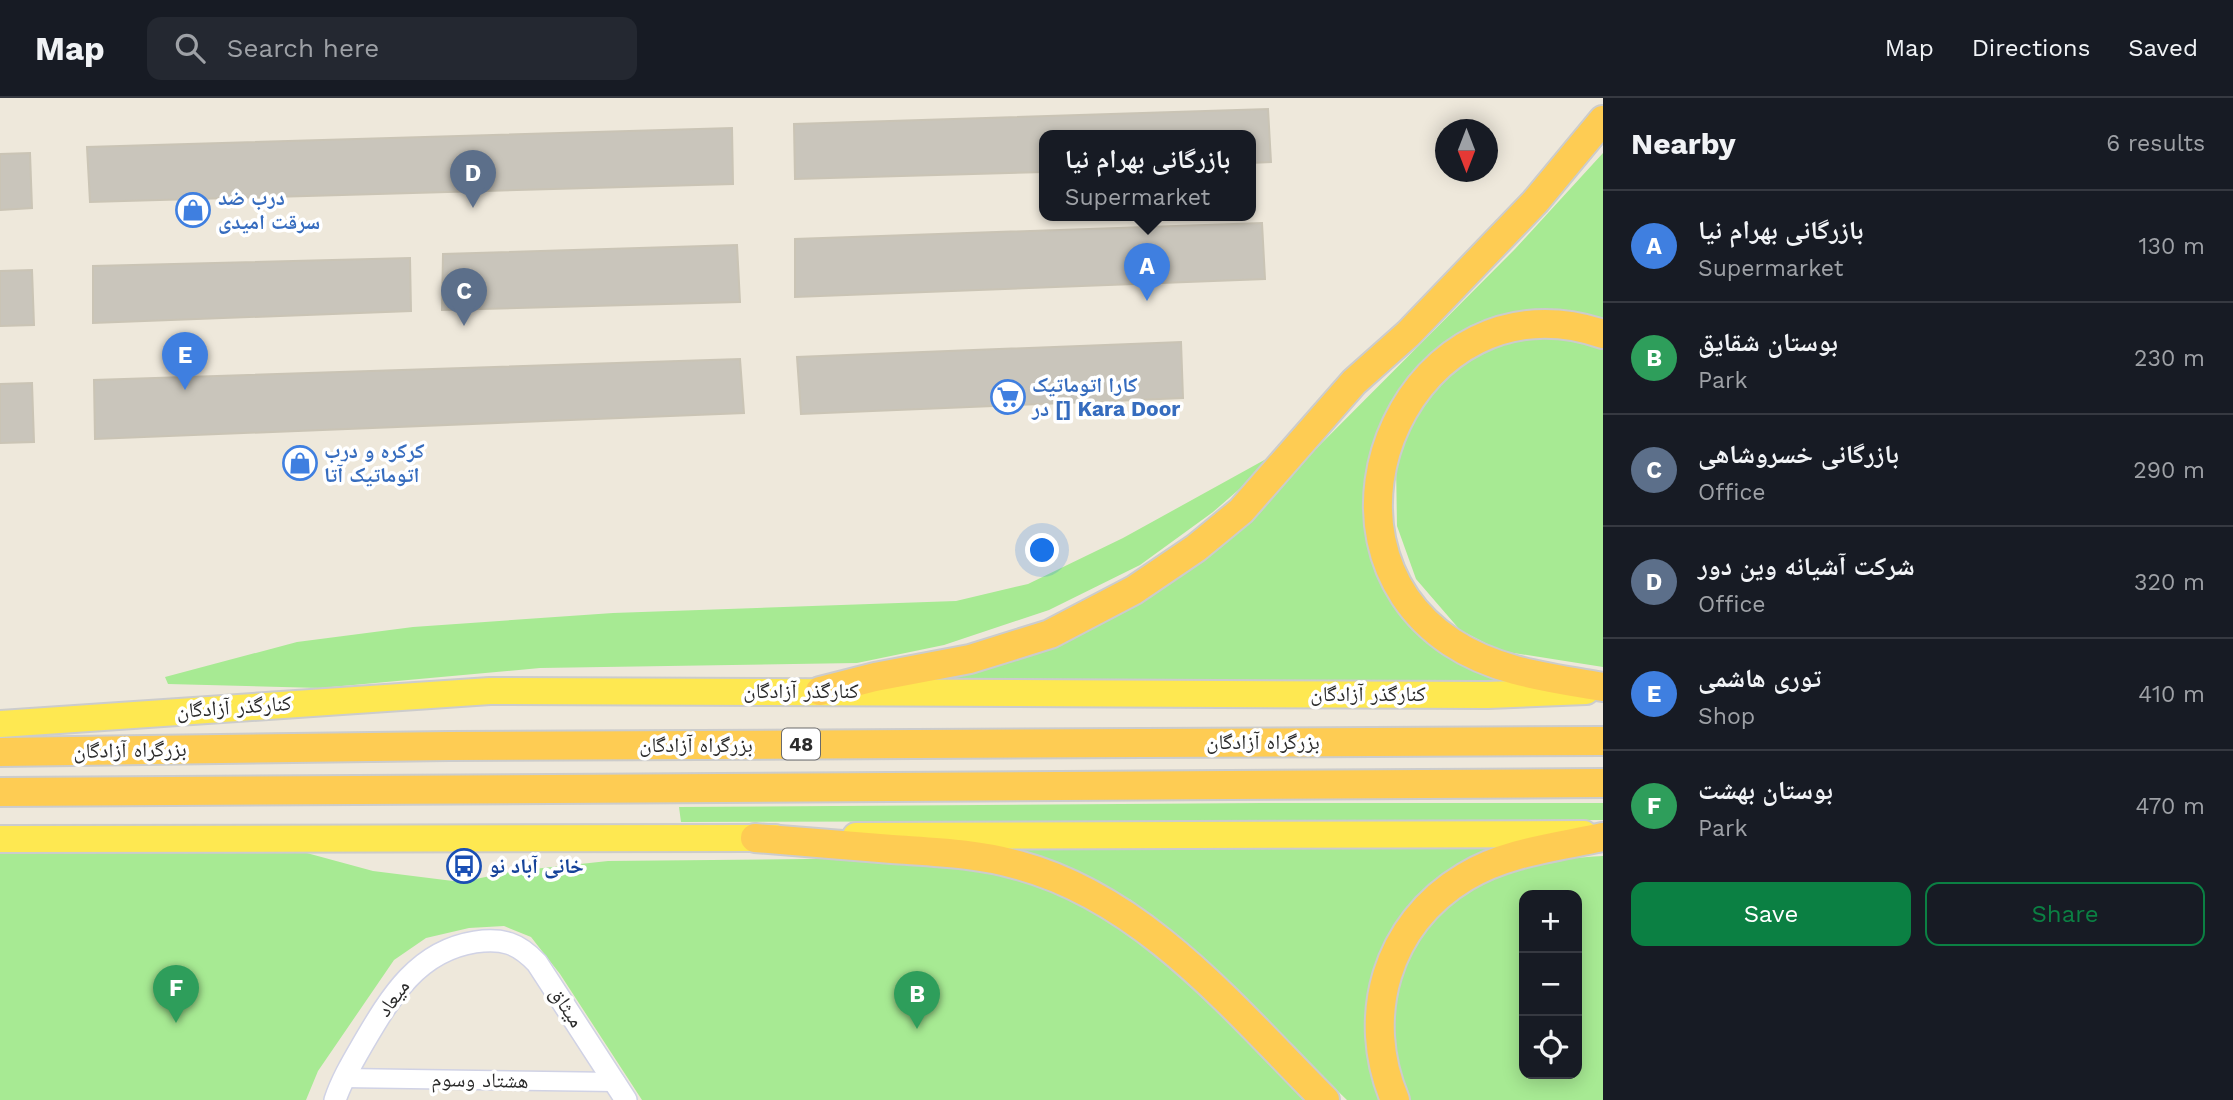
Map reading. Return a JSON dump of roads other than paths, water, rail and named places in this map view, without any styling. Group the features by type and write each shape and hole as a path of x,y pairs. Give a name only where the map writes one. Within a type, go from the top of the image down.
{"highway":[{"path":"820,691 875,677 970,659 1050,634 1125,596 1196,548 1241,511 1354,382 1408,334 1535,202 1603,120"},
{"path":"1603,334 1576,325 1537,322 1482,338 1458,351 1421,383 1401,412 1383,456 1379,495 1382,538 1403,593 1418,612 1451,642 1492,663 1603,689"},
{"name":"بزرگراه آزادگان","path":"0,752 449,746 1603,741"},
{"name":"بزرگراه آزادگان","path":"3,793 1603,783"},
{"path":"1395,1100 1380,1056 1378,1018 1398,945 1417,917 1443,892 1466,876 1509,858 1603,835"},
{"path":"755,838 969,854 1021,865 1070,885 1115,908 1168,947 1325,1100"}],"main road":[{"name":"کنارگذر آزادگان","path":"0,724 490,691 1488,695 1603,689"},
{"path":"0,839 755,838 933,834 1603,835"}],"street":[{"name":"میعاد","path":"335,1100 344,1078 387,1002 405,980 426,960 454,946 489,940"},
{"name":"میثاق","path":"489,940 505,940 524,949 537,963 621,1091"},
{"name":"هشتاد وسوم","path":"344,1078 621,1091"}],"place":[{"name":"شرکت آشیانه وین دور","path":"473,208"},
{"name":"درب ضد سرقت امیدی","path":"193,210"},
{"name":"بازرگانی بهرام نیا","path":"1147,301"},
{"name":"بازرگانی خسروشاهی","path":"464,326"},
{"name":"توری هاشمی","path":"185,390"},
{"name":"کارا اتوماتیک در [] Kara Door","path":"1008,397"},
{"name":"کرکره و درب اتوماتیک آتا","path":"300,463"},
{"name":"خانی آباد نو","path":"464,866"},
{"name":"بوستان بهشت","path":"176,1023"},
{"name":"بوستان شقایق","path":"917,1029"}]}
